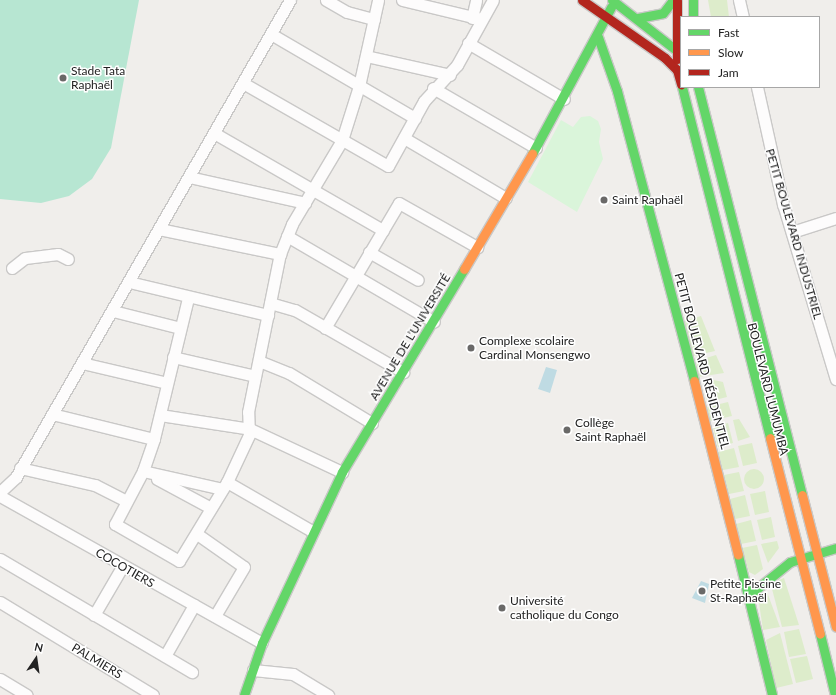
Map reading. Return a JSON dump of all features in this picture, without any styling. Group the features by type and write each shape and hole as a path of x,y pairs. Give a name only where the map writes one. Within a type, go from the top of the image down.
{"main road":[{"path":"582,0 644,42 677,70"},
{"path":"613,0 638,18 679,52"},
{"name":"AVENUE DE L’UNIVERSITÉ","path":"244,695 262,643 312,531 342,472 434,322 536,148 598,37 613,0"},
{"path":"638,18 663,13 673,0"},
{"path":"677,0 679,52 677,70 680,80"},
{"path":"693,0 693,16"},
{"name":"PETIT BOULEVARD RÉSIDENTIEL","path":"598,37 617,91 748,596 771,694"},
{"name":"BOULEVARD LUMUMBA","path":"682,88 798,558 835,695"},
{"name":"BOULEVARD LUMUMBA","path":"698,88 836,627"},
{"path":"748,596 781,567 798,558 836,548"}],"street":[{"path":"0,492 20,468 113,311 290,0"},
{"path":"326,0 347,12 374,19"},
{"path":"188,298 154,439 143,471 115,521 116,527 172,559 181,560 224,486 250,429 248,412 280,254 287,236 342,140 359,86 378,0"},
{"path":"402,0 476,18"},
{"path":"243,82 388,166 433,88 450,75 468,43 476,18 476,0"},
{"path":"476,18 493,0"},
{"path":"739,0 743,16"},
{"path":"271,34 415,118"},
{"path":"468,43 564,99"},
{"path":"366,56 450,75"},
{"path":"433,88 536,148"},
{"name":"PETIT BOULEVARD INDUSTRIEL","path":"757,88 792,232 836,379"},
{"path":"214,133 383,230"},
{"path":"404,138 506,198"},
{"path":"189,177 305,203"},
{"path":"325,328 399,203 477,247"},
{"path":"792,232 836,218"},
{"path":"159,229 280,254"},
{"path":"287,236 434,322"},
{"path":"369,252 418,280"},
{"path":"12,268 25,258 58,254 68,259"},
{"path":"129,282 188,298 268,315"},
{"path":"270,303 295,310 403,372"},
{"path":"113,311 180,328"},
{"path":"173,357 255,376"},
{"path":"259,361 289,373 372,423"},
{"path":"82,363 167,383"},
{"path":"52,414 154,439"},
{"path":"160,415 250,429 342,472"},
{"path":"20,468 95,485 126,501"},
{"path":"143,471 224,486 312,531"},
{"path":"143,471 211,508"},
{"name":"COCOTIERS","path":"0,496 122,567 215,616 262,643"},
{"path":"196,534 244,567 215,616"},
{"path":"0,559 192,672"},
{"path":"94,615 122,567"},
{"name":"PALMIERS","path":"0,602 153,695"},
{"path":"165,656 194,605"},
{"path":"253,670 293,674 328,695"},
{"path":"0,679 27,695"}],"green space":[{"name":"Stade Tata Raphaël","path":"0,0 139,0 111,148 92,179 69,196 41,203 0,199"},
{"path":"708,0 727,0 729,16 711,16"},
{"path":"590,116 598,121 601,129 599,142 603,159 577,212 528,182 561,120 573,127 581,117"},
{"path":"701,316 715,351 693,356 684,321"},
{"path":"716,355 724,373 698,377 696,361"},
{"path":"714,380 723,382 727,397 707,402 703,384"},
{"path":"728,402 732,416 710,421 707,407"},
{"path":"739,419 750,437 738,441 733,420"},
{"path":"728,423 733,443 718,447 713,427"},
{"path":"752,443 757,463 743,466 738,446"},
{"path":"734,448 739,467 723,470 718,452"},
{"path":"754,469 761,472 764,479 761,486 754,489 747,486 744,479 747,472"},
{"path":"739,472 744,491 729,494 724,475"},
{"path":"765,491 769,512 755,515 750,494"},
{"path":"745,495 750,516 735,519 730,499"},
{"path":"771,517 775,537 762,540 757,520"},
{"path":"751,520 756,541 741,544 736,524"},
{"path":"777,541 779,548 768,563 761,544"},
{"path":"757,545 763,569 755,575 749,572 742,548"},
{"path":"784,578 799,625 782,627 772,589 776,581"},
{"path":"767,592 780,627 763,630 759,603"},
{"path":"799,629 806,654 789,657 784,632"},
{"path":"780,633 793,684 776,688 766,640"},
{"path":"807,656 813,679 796,683 790,659"}],"water":[{"path":"546,367 557,370 550,393 538,389"},
{"name":"Petite Piscine St-Raphaël","path":"701,581 709,584 705,603 692,598"}],"traffic: fast":[{"path":"612,0 680,53"},
{"path":"638,18 663,13 673,0"},
{"path":"693,0 693,16"},
{"path":"532,154 611,7"},
{"path":"598,37 617,91 694,381"},
{"path":"682,88 770,438"},
{"path":"698,88 802,495"},
{"path":"244,695 262,643 342,472 464,269"},
{"path":"748,596 790,562 836,548"},
{"path":"738,555 772,695"},
{"path":"820,634 835,695"}],"traffic: slow":[{"path":"464,269 532,154"},
{"path":"694,381 738,555"},
{"path":"770,438 820,634"},
{"path":"802,495 836,627"}],"traffic: jam":[{"path":"582,0 665,58 677,70 680,80"},
{"path":"677,0 677,59"}],"place":[{"name":"Stade Tata Raphaël","path":"63,78"},
{"name":"Saint Raphaël","path":"604,200"},
{"name":"Complexe scolaire Cardinal Monsengwo","path":"471,348"},
{"name":"Collège Saint Raphaël","path":"567,430"},
{"name":"Petite Piscine St-Raphaël","path":"702,591"},
{"name":"Université catholique du Congo","path":"502,608"}]}
